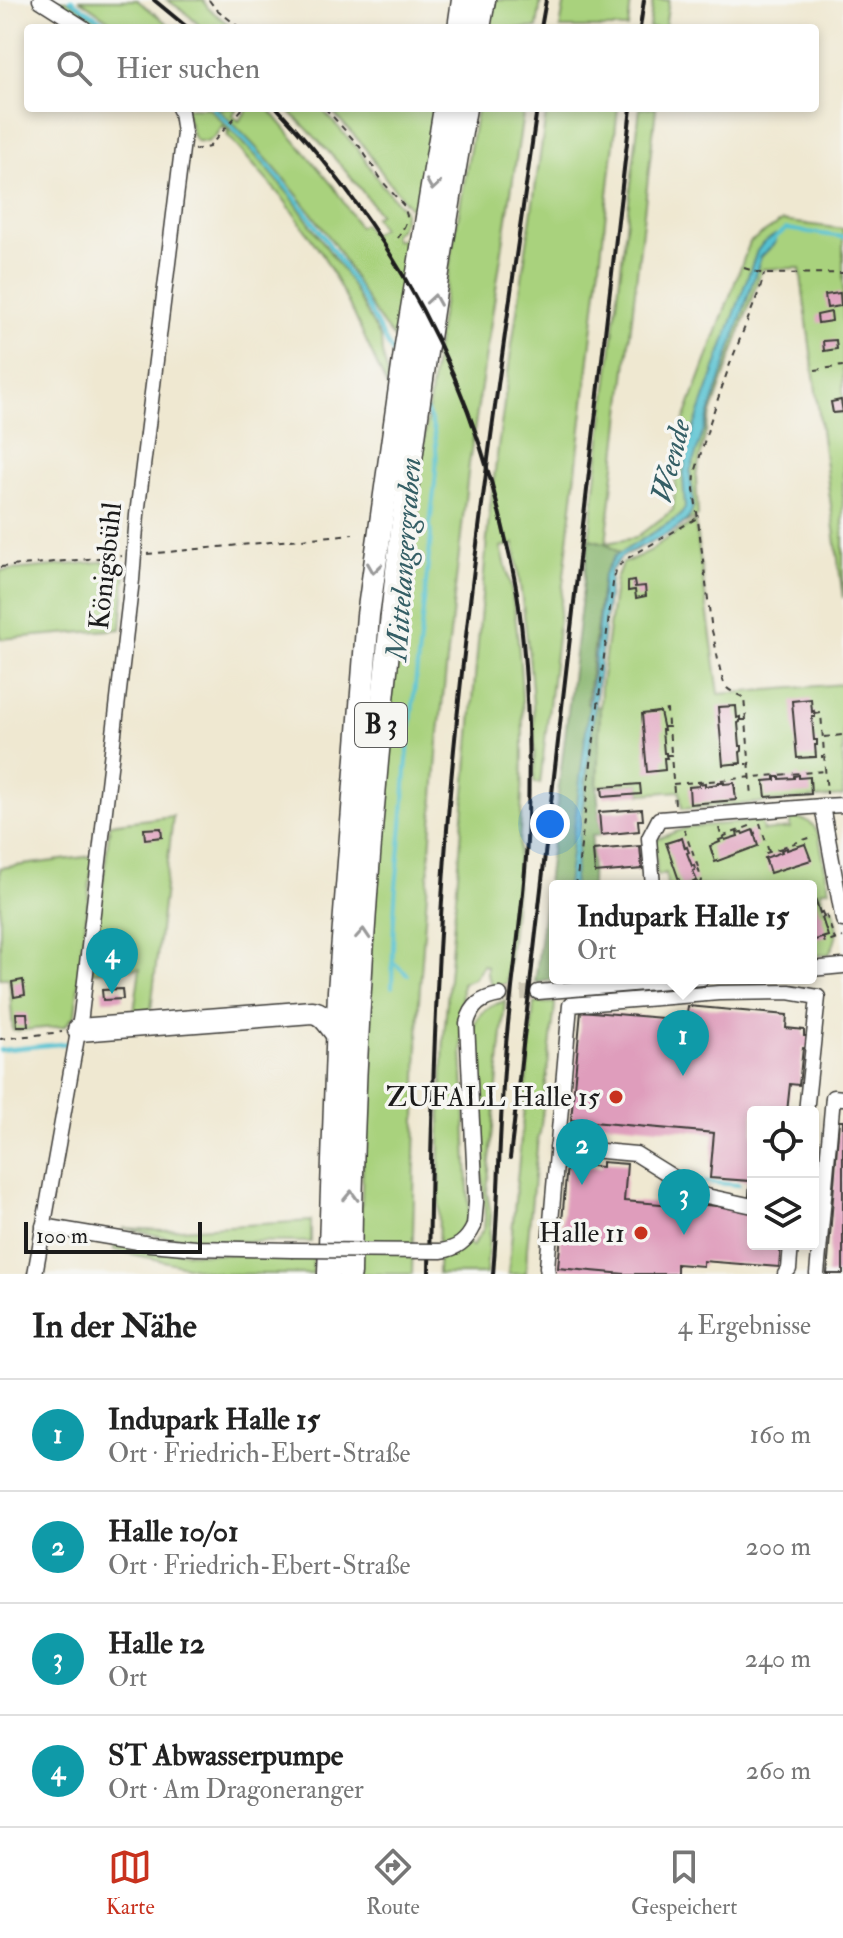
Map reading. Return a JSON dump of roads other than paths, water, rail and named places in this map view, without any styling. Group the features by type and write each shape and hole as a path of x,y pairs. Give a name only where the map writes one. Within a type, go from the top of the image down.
{"highway":[{"path":"460,24 463,0"},
{"path":"480,24 484,0"},
{"name":"B 3","path":"329,1274 337,1034 368,615 406,345 444,112"},
{"name":"B 3","path":"350,1274 357,1027 367,873 393,595 422,377 464,112"},
{"path":"79,1030 312,1012 322,1015 337,1034"}],"street":[{"path":"40,0 78,24"},
{"name":"Königsbühl","path":"35,1274 79,1030 184,133 181,112"},
{"path":"652,880 649,838 659,819 843,805"},
{"path":"822,806 843,920"},
{"path":"817,968 843,966"},
{"path":"538,992 620,984"},
{"path":"548,1274 570,1005 719,993 789,992 818,997 807,1106"},
{"path":"43,1226 150,1244 196,1248 441,1251 453,1248 464,1241 474,1226 476,1202 467,1023 478,1002 500,995"},
{"path":"817,1274 833,1097 843,1098"},
{"path":"557,1147 636,1154 702,1195 747,1205"},
{"path":"785,1274 789,1269 791,1250"}],"water":[{"path":"775,235 776,242 761,257 690,472 693,502 689,518 673,531 623,556 611,571 574,880 568,880 603,576 614,557 680,516 685,508 683,475 688,444 757,251"}],"waterway":[{"name":"Mittelangergraben","path":"71,0 107,24"},
{"name":"Mittelangergraben","path":"217,112 273,171 308,215 356,287 395,358"},
{"name":"Weende","path":"771,241 786,229 843,237"},
{"name":"Mittelangergraben","path":"392,987 396,887 436,467 435,437 426,410"},
{"path":"393,962 408,975"},
{"path":"0,1050 69,1043"},
{"path":"704,1182 739,1185"}],"tunnel":[{"path":"500,995 538,992"}],"railway":[{"path":"154,0 183,24"},
{"path":"542,24 546,0"},
{"path":"641,24 644,0"},
{"path":"281,112 355,201 418,302 445,356 487,468 516,587 526,685 528,817 505,1057 493,1274"},
{"path":"429,1274 436,1011 454,749 482,508 536,112"},
{"path":"510,1158 631,112"}],"place":[{"name":"ST Abwasserpumpe","path":"112,994"},
{"name":"Indupark Halle 15","path":"683,1076"},
{"name":"ZUFALL Halle 15","path":"616,1097"},
{"name":"Halle 10/01","path":"582,1185"},
{"name":"Halle 11","path":"641,1233"},
{"name":"Halle 12","path":"684,1235"}]}
